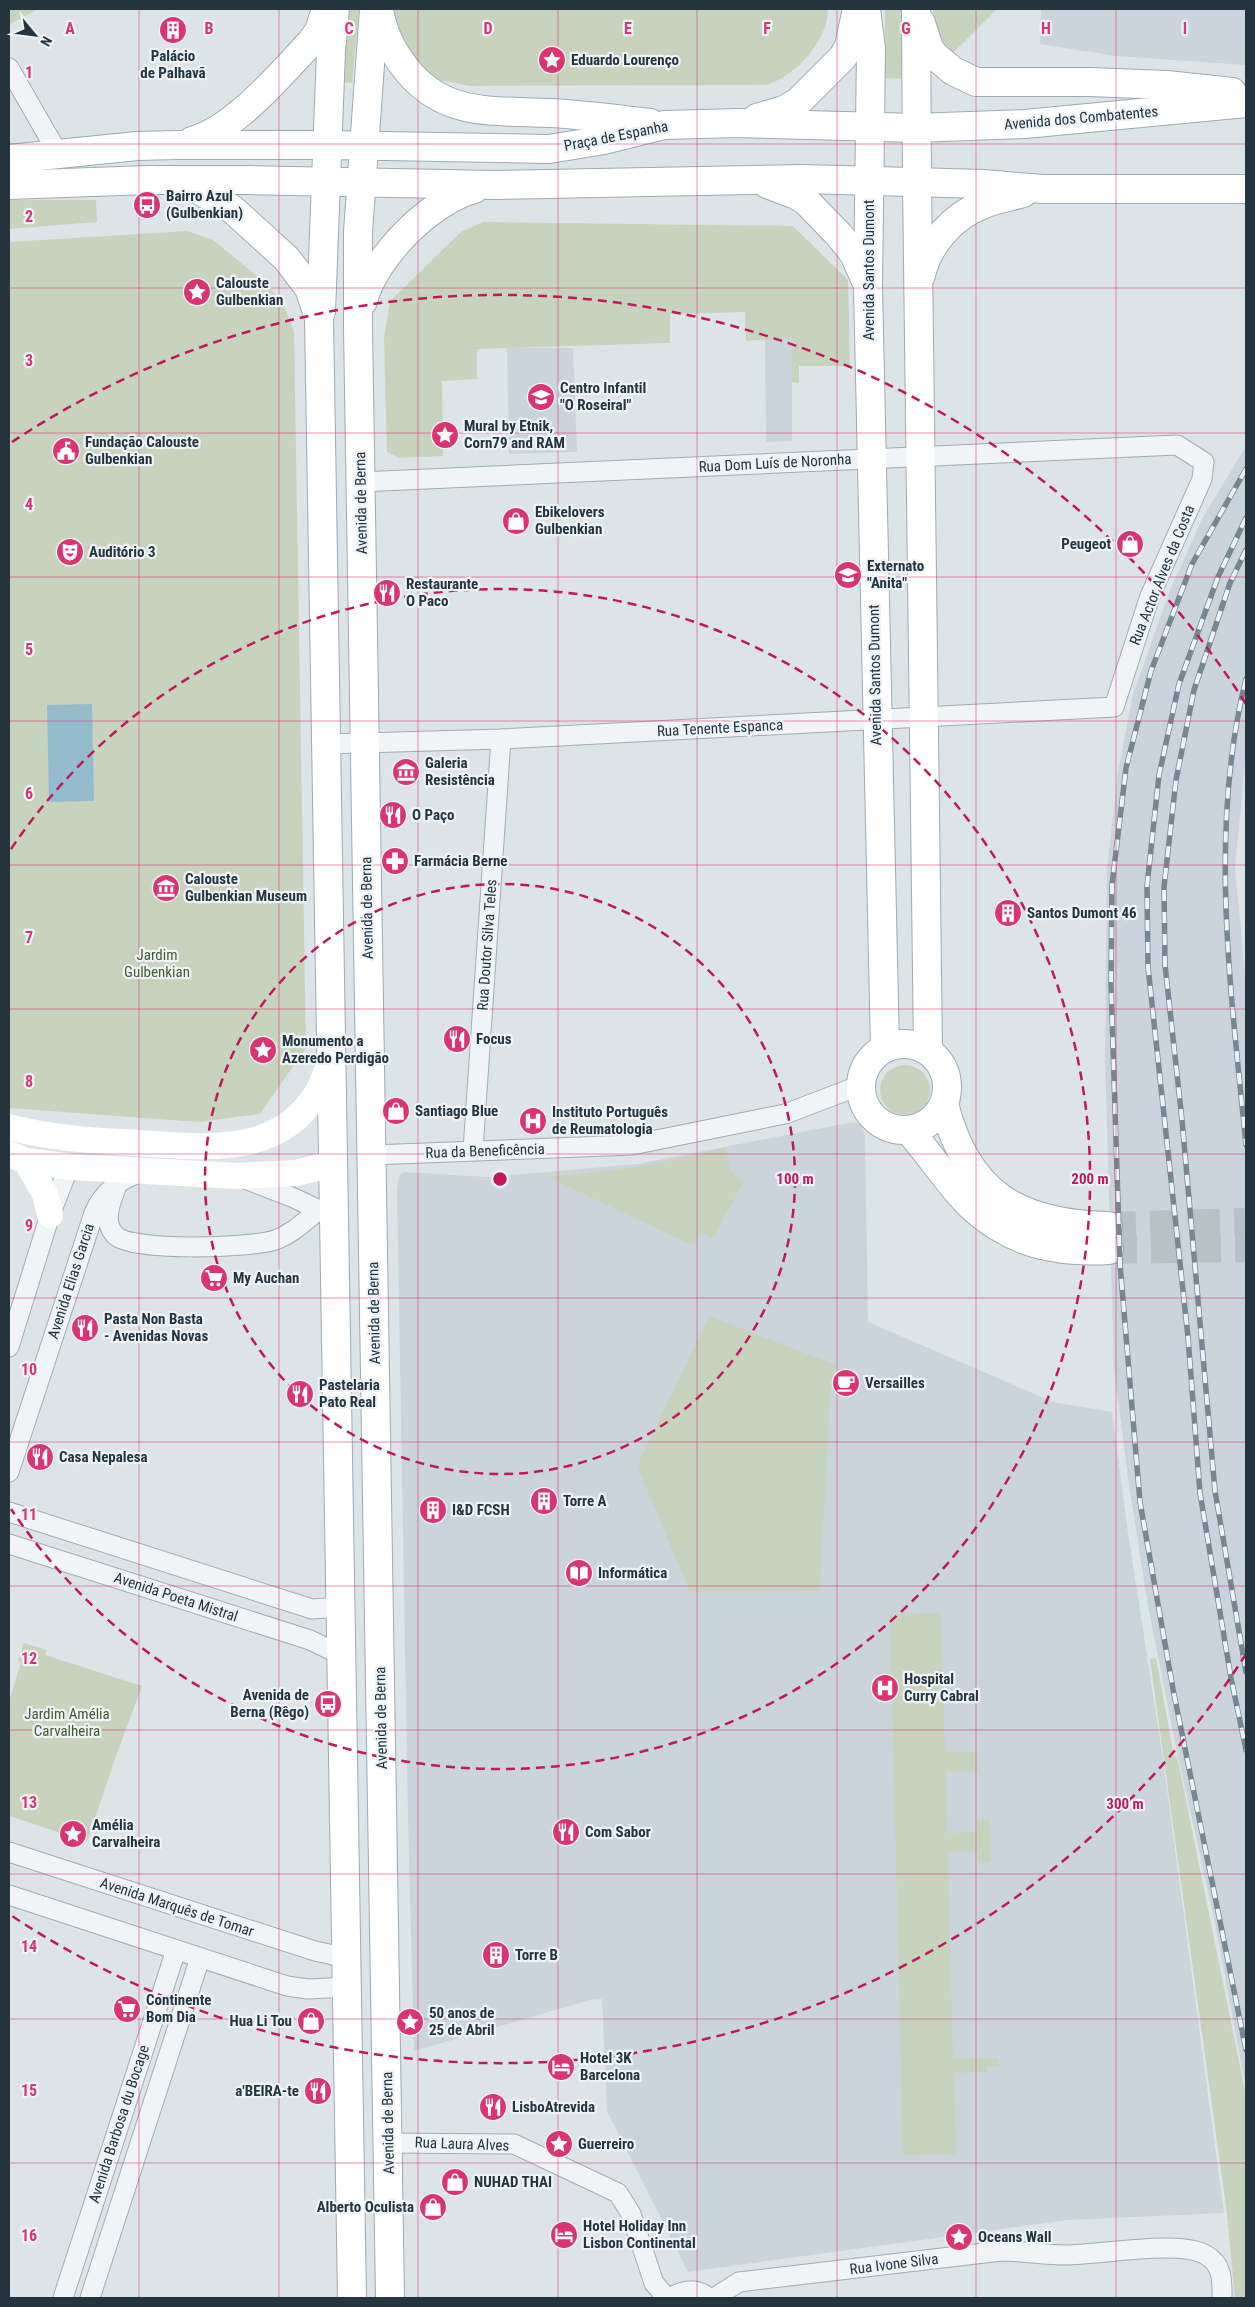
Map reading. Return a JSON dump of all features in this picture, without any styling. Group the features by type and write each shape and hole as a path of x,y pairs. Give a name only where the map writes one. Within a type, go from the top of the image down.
{"main road":[{"path":"9,159 137,146 177,145 199,139 216,131 236,117 311,42 319,31 326,9"},
{"path":"319,329 331,51 335,9"},
{"path":"358,328 358,232 374,9"},
{"path":"379,9 382,28 388,44 423,88 446,102 474,108 586,115 664,125"},
{"path":"738,123 784,110 810,91 843,57 849,46 857,9"},
{"path":"866,9 871,49 869,181"},
{"path":"917,9 924,35 934,55 953,71 976,82 1100,82 1167,86 1246,94"},
{"path":"917,9 916,182 928,1050"},
{"name":"Avenida dos Combatentes","path":"916,128 1025,124 1246,103"},
{"name":"Praça de Espanha","path":"177,145 328,145 549,149 604,140 664,125 738,123 916,128"},
{"path":"754,179 796,195 806,201 839,235 854,254 868,287"},
{"path":"9,185 172,180 495,185 754,179 984,184 1042,189 1246,189"},
{"path":"172,180 195,188 232,209 286,258 309,288 319,318 333,1164 326,1210 341,1607 352,2298"},
{"name":"Avenida Santos Dumont","path":"869,181 868,287 871,458 885,1048"},
{"path":"358,328 368,284 379,264 394,247 446,199 461,192 495,185"},
{"path":"918,286 923,265 932,247 940,236 959,218 983,204 1042,189"},
{"name":"Avenida de Berna","path":"358,328 390,2298"},
{"path":"899,1044 914,1044 928,1050 939,1061 946,1074 948,1089 944,1104 936,1117 924,1126 909,1130 890,1129 880,1124 869,1113 862,1100 860,1085 864,1070 872,1057 885,1048 899,1044"},
{"path":"9,1127 41,1135 118,1142 212,1147 244,1144 258,1140 285,1125 305,1108 318,1092 332,1056"},
{"path":"909,1130 971,1206 999,1228 1036,1244 1060,1250 1079,1252 1109,1238 1079,1225 1042,1219 1025,1213 1002,1200 976,1174 962,1155 948,1121 944,1104"},
{"path":"71,1167 94,1149 118,1142"},
{"path":"15,1161 144,1172 237,1176 296,1173 372,1155"},
{"path":"15,1161 45,1194 50,1215"},
{"path":"347,1988 385,1986"}],"street":[{"path":"9,68 59,155"},
{"name":"Rua Dom Luís de Noronha","path":"360,482 1177,445 1188,451"},
{"name":"Rua Actor Alves da Costa","path":"1114,706 1150,596 1202,479 1204,462 1188,451"},
{"name":"Rua Tenente Espanca","path":"326,744 501,739 924,718 1114,706"},
{"name":"Rua Doutor Silva Teles","path":"473,1150 501,739"},
{"name":"Rua da Beneficência","path":"372,1155 632,1145 785,1114 860,1085"},
{"path":"9,1347 50,1215 71,1167"},
{"name":"Avenida Elias Garcia","path":"9,1472 94,1212 106,1193 124,1178 144,1172"},
{"path":"237,1176 326,1210"},
{"path":"117,1184 109,1207 109,1225 114,1234 132,1243 219,1248 266,1243 292,1232 326,1210"},
{"name":"Avenida Poeta Mistral","path":"9,1512 312,1609 341,1607"},
{"name":"Avenida Poeta Mistral","path":"9,1544 310,1640 342,1655"},
{"name":"Avenida Marquês de Tomar","path":"9,1852 315,1951 347,1958"},
{"path":"9,1895 287,1986 308,1989 347,1988"},
{"name":"Avenida Barbosa du Bocage","path":"63,2298 176,1950"},
{"name":"Avenida Barbosa du Bocage","path":"90,2298 200,1958"},
{"name":"Rua Laura Alves","path":"388,2142 514,2144 618,2193 631,2214 654,2283 669,2298"},
{"name":"Rua Ivone Silva","path":"714,2298 739,2282 1000,2251 1029,2251 1064,2255 1178,2247 1205,2254 1217,2264 1222,2277 1222,2298"},
{"path":"669,2298 685,2290 695,2290 709,2298"}],"shaded area":[{"path":"1041,9 1246,9 1246,65 1116,56 1040,44"},
{"path":"792,338 792,441 766,442 765,339"},
{"name":"Centro Infantil \"O Roseiral\"","path":"507,348 573,348 577,452 509,454"},
{"path":"1246,446 1246,752 1235,868 1246,985 1246,2089 1215,1923 1176,1747 1148,1606 1128,1478 1114,1368 1105,1058 1107,869 1118,772 1133,694 1171,588 1203,517"},
{"name":"Hospital Curry Cabral","path":"853,1122 860,1124 865,1134 868,1322 1053,1402 1112,1412 1127,1526 1162,1753 1224,2213 1068,2220 688,2272 607,2111 602,1999 590,2000 414,2051 397,1191 399,1176 403,1172 489,1177 637,1164"}],"green space":[{"path":"9,9 38,9 9,25"},
{"path":"349,9 359,9 352,83 342,82"},
{"path":"389,9 828,9 823,33 808,56 788,74 766,85 470,86 447,81 435,82 405,53"},
{"path":"885,9 906,9 907,79 885,78"},
{"path":"933,9 997,9 953,53 938,33"},
{"path":"9,200 96,200 97,222 9,229"},
{"path":"483,222 793,226 848,280 850,366 799,366 799,383 792,382 792,338 746,341 745,312 670,314 670,343 477,349 477,379 442,381 443,456 399,458 387,452 384,339 390,301 461,232"},
{"name":"Jardim Gulbenkian","path":"187,231 213,240 257,276 282,301 294,331 306,1048 260,1114 198,1122 9,1108 9,242"},
{"path":"900,1065 910,1065 923,1072 930,1085 930,1095 923,1108 910,1115 900,1115 891,1111 884,1104 880,1095 880,1085 884,1076 891,1069"},
{"path":"726,1148 730,1172 744,1181 713,1238 700,1232 694,1246 548,1177 638,1167"},
{"path":"709,1316 836,1365 830,1394 820,1591 690,1592 637,1466"},
{"path":"941,1613 945,1752 977,1752 978,1771 946,1772 947,1833 977,1832 977,1820 990,1819 991,1863 978,1863 978,1851 948,1852 953,2059 998,2058 998,2066 987,2066 987,2072 954,2073 956,2154 903,2155 892,1697 888,1697 887,1673 891,1672 889,1614"},
{"name":"Jardim Amélia Carvalheira","path":"24,1643 47,1650 45,1655 142,1686 87,1842 9,1816 9,1702 21,1662 18,1661"},
{"path":"1156,1658 1174,1756 1177,1756 1246,2096 1246,2298 1235,2298 1227,2214 1150,1659"}],"water":[{"path":"92,704 94,801 49,802 47,705"}],"tunnel":[{"path":"1108,1226 1246,1222"},
{"path":"1109,1250 1246,1248"}],"railway":[{"path":"1246,469 1192,564 1151,671 1126,768 1112,885 1111,984 1120,1264 1140,1502 1173,1689 1246,2050"},
{"path":"1246,518 1218,577 1179,684 1159,775 1147,886 1148,967 1188,1337 1200,1493 1231,1678 1246,1750"},
{"path":"1246,550 1230,583 1194,690 1176,780 1164,887 1165,965 1182,1120 1215,1491 1246,1672"},
{"path":"1246,679 1234,736 1228,794 1225,853 1229,970 1246,1145"}],"place":[{"name":"Palácio de Palhavã","path":"173,30"},
{"name":"Eduardo Lourenço","path":"552,60"},
{"name":"Bairro Azul (Gulbenkian)","path":"147,205"},
{"name":"Calouste Gulbenkian","path":"197,292"},
{"name":"Centro Infantil \"O Roseiral\"","path":"541,397"},
{"name":"Mural by Etnik, Corn79 and RAM","path":"445,435"},
{"name":"Fundação Calouste Gulbenkian","path":"66,451"},
{"name":"Ebikelovers Gulbenkian","path":"516,521"},
{"name":"Peugeot","path":"1130,544"},
{"name":"Auditório 3","path":"70,552"},
{"name":"Externato \"Anita\"","path":"848,575"},
{"name":"Restaurante O Paco","path":"387,593"},
{"name":"Galeria Resistência","path":"406,772"},
{"name":"O Paço","path":"393,815"},
{"name":"Farmácia Berne","path":"395,861"},
{"name":"Calouste Gulbenkian Museum","path":"166,888"},
{"name":"Santos Dumont 46","path":"1008,913"},
{"name":"Focus","path":"457,1039"},
{"name":"Monumento a Azeredo Perdigão","path":"263,1050"},
{"name":"Santiago Blue","path":"396,1111"},
{"name":"Instituto Português de Reumatologia","path":"533,1121"},
{"name":"My Auchan","path":"214,1278"},
{"name":"Pasta Non Basta - Avenidas Novas","path":"85,1328"},
{"name":"Versailles","path":"846,1383"},
{"name":"Pastelaria Pato Real","path":"300,1394"},
{"name":"Casa Nepalesa","path":"40,1457"},
{"name":"Torre A","path":"544,1501"},
{"name":"I&D FCSH","path":"433,1510"},
{"name":"Informática","path":"579,1573"},
{"name":"Hospital Curry Cabral","path":"885,1688"},
{"name":"Avenida de Berna (Rêgo)","path":"328,1704"},
{"name":"Com Sabor","path":"566,1832"},
{"name":"Amélia Carvalheira","path":"73,1834"},
{"name":"Torre B","path":"496,1955"},
{"name":"Continente Bom Dia","path":"127,2009"},
{"name":"Hua Li Tou","path":"311,2021"},
{"name":"50 anos de 25 de Abril","path":"410,2022"},
{"name":"Hotel 3K Barcelona","path":"561,2067"},
{"name":"a'BEIRA-te","path":"318,2091"},
{"name":"LisboAtrevida","path":"493,2107"},
{"name":"Guerreiro","path":"559,2144"},
{"name":"NUHAD THAI","path":"455,2182"},
{"name":"Alberto Oculista","path":"433,2207"},
{"name":"Hotel Holiday Inn Lisbon Continental","path":"564,2235"},
{"name":"Oceans Wall","path":"959,2237"}]}
